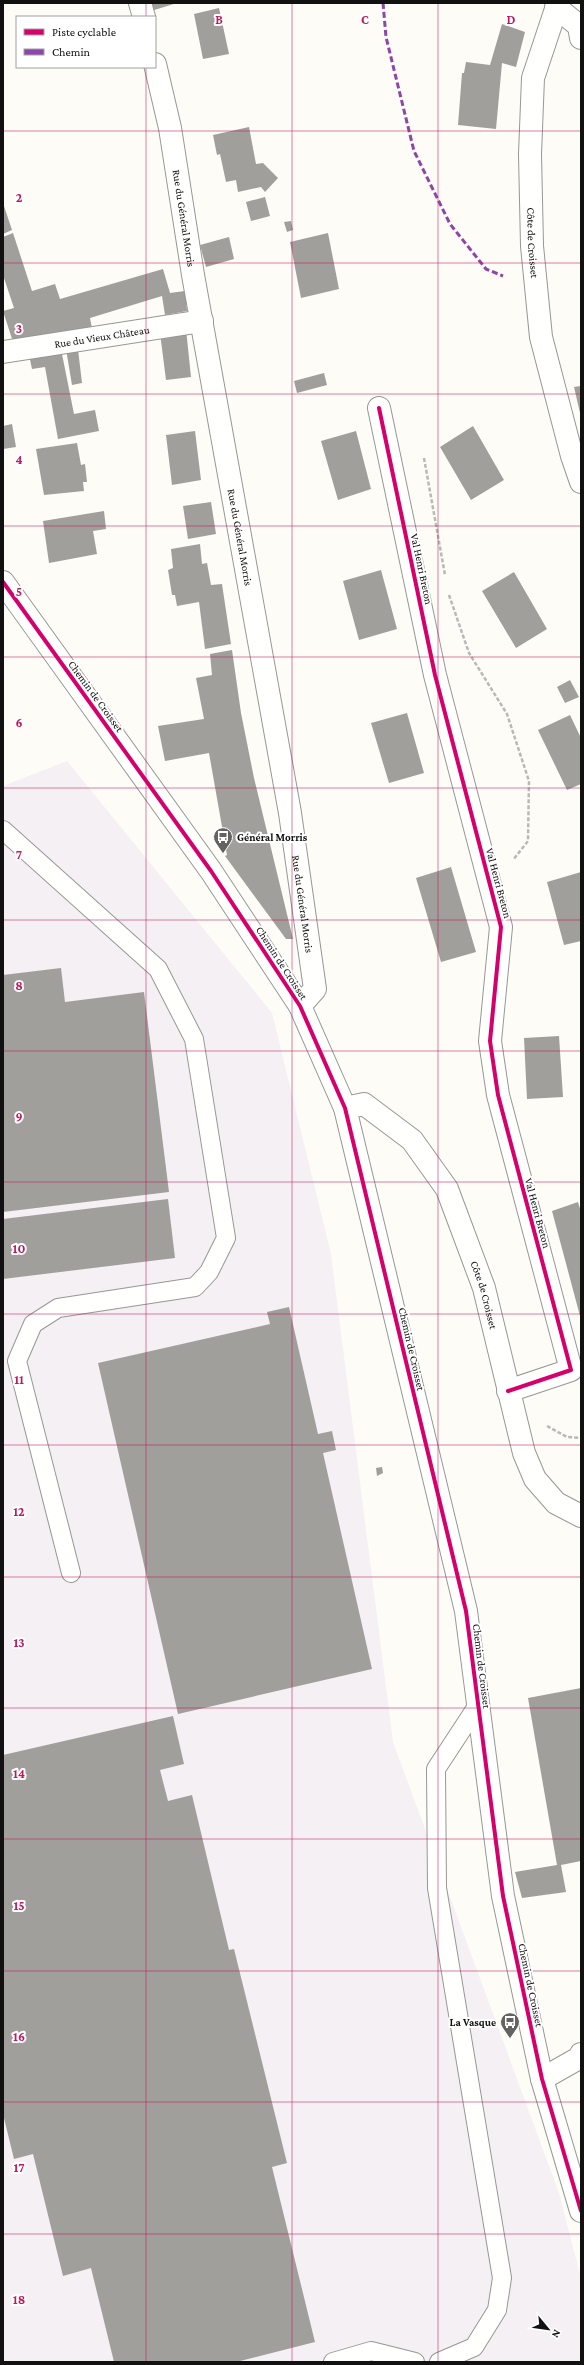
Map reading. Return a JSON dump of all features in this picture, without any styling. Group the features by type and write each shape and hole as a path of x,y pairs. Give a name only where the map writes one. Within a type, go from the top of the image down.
{"street":[{"path":"140,3 144,16"},
{"path":"557,5 579,26 581,38"},
{"name":"Côte de Croisset","path":"557,5 533,78 530,154 532,246 541,337 572,456 581,482"},
{"name":"Rue du Général Morris","path":"156,68 170,128 202,321 290,813 315,989 300,1006"},
{"name":"Rue du Vieux Château","path":"3,352 202,321"},
{"name":"Val Henri Breton","path":"378,408 435,676 501,927 490,1041 498,1095 571,1370 508,1391"},
{"name":"Chemin de Croisset","path":"3,582 211,871 300,1006 345,1108 466,1611 503,1896 542,2079 581,2211"},
{"name":"Côte de Croisset","path":"345,1108 364,1104 412,1140 447,1189 484,1288 524,1453 536,1479 556,1503 581,1516"},
{"path":"542,2079 579,2058 581,2054"}],"lane":[{"path":"3,830 158,968 194,1039 226,1238 209,1272 195,1287 58,1308 34,1324 17,1361 71,1573"},
{"path":"439,2362 474,2346 497,2310 502,2278 437,1888 436,1769 478,1705"},
{"path":"333,2362 372,2352 414,2362"}],"path":[{"path":"424,458 446,579"},
{"path":"448,587 469,653 507,714 529,781 528,840 491,889"}],"shaded area":[{"path":"67,761 272,1013 331,1254 393,1742 559,2193 581,2278 581,2362 3,2362 3,786"}],"building":[{"path":"149,3 177,3 151,11"},
{"path":"219,8 229,54 203,59 194,14"},
{"path":"502,24 525,32 516,67 502,63 496,129 458,125 462,73 464,73 466,62 490,65"},
{"path":"249,127 256,164 263,163 278,178 265,192 261,187 238,192 236,180 226,182 220,154 217,155 213,135"},
{"path":"265,197 270,216 251,221 246,202"},
{"path":"3,203 12,230 3,234"},
{"path":"291,221 293,230 287,232 284,222"},
{"path":"13,233 32,291 55,284 60,299 163,269 170,293 185,291 187,311 165,315 162,296 90,318 92,328 13,342 3,311 14,308 3,275 3,237"},
{"path":"328,233 339,289 301,298 290,242"},
{"path":"229,237 234,259 206,267 200,245"},
{"path":"186,329 191,377 166,380 160,333"},
{"path":"77,341 82,383 72,385 65,343"},
{"path":"60,344 74,414 95,410 99,431 58,439 45,367 32,369 28,350"},
{"path":"324,373 327,385 297,393 294,381"},
{"path":"581,386 581,413 580,413 574,387"},
{"path":"12,424 16,447 3,449 3,426"},
{"path":"473,426 504,480 471,500 440,447"},
{"path":"195,431 201,480 172,485 166,435"},
{"path":"356,431 371,489 338,500 321,441"},
{"path":"77,443 81,465 85,464 87,482 83,482 84,491 44,495 36,449"},
{"path":"211,502 216,534 188,539 183,506"},
{"path":"104,511 106,529 93,531 97,554 49,563 43,521"},
{"path":"200,544 202,564 207,563 211,585 222,584 231,644 205,649 199,602 177,606 175,595 172,595 168,570 173,568 171,549"},
{"path":"381,570 397,629 359,640 343,581"},
{"path":"514,572 547,629 516,648 482,591"},
{"path":"232,650 241,713 254,778 293,939 286,939 225,856 227,855 209,753 165,761 158,726 204,719 196,678 212,675 210,654"},
{"path":"570,680 579,697 565,703 557,687"},
{"path":"407,713 424,773 389,783 371,723"},
{"path":"570,715 581,738 581,784 567,790 538,730"},
{"path":"451,867 476,952 441,962 416,878"},
{"path":"581,872 581,941 564,945 547,882"},
{"path":"61,968 65,1002 144,992 169,1192 3,1212 3,975"},
{"path":"559,1036 563,1097 527,1099 524,1038"},
{"path":"168,1199 175,1258 3,1279 3,1219"},
{"path":"578,1202 581,1212 580,1316 552,1211"},
{"path":"289,1307 318,1434 332,1431 336,1450 323,1453 372,1669 178,1714 98,1363 270,1324 267,1312"},
{"path":"382,1467 383,1473 377,1476 376,1468"},
{"path":"581,1688 581,1861 561,1865 566,1892 522,1898 515,1872 557,1865 528,1698"},
{"path":"173,1716 184,1764 160,1770 168,1801 192,1795 229,1950 234,1949 287,2163 272,2167 315,2342 236,2362 114,2362 91,2268 63,2276 33,2154 14,2159 3,2114 3,1755"}],"marked path":[{"path":"383,3 386,37 414,151 450,224 486,269 503,276"}],"cycle path":[{"path":"379,408 435,675 501,927 490,1041 498,1095 571,1370 508,1391"},
{"path":"3,582 211,871 300,1006 345,1108 466,1611 503,1896 542,2079 581,2211"}],"place":[{"name":"Général Morris","path":"223,854"},
{"name":"La Vasque","path":"510,2039"}]}
